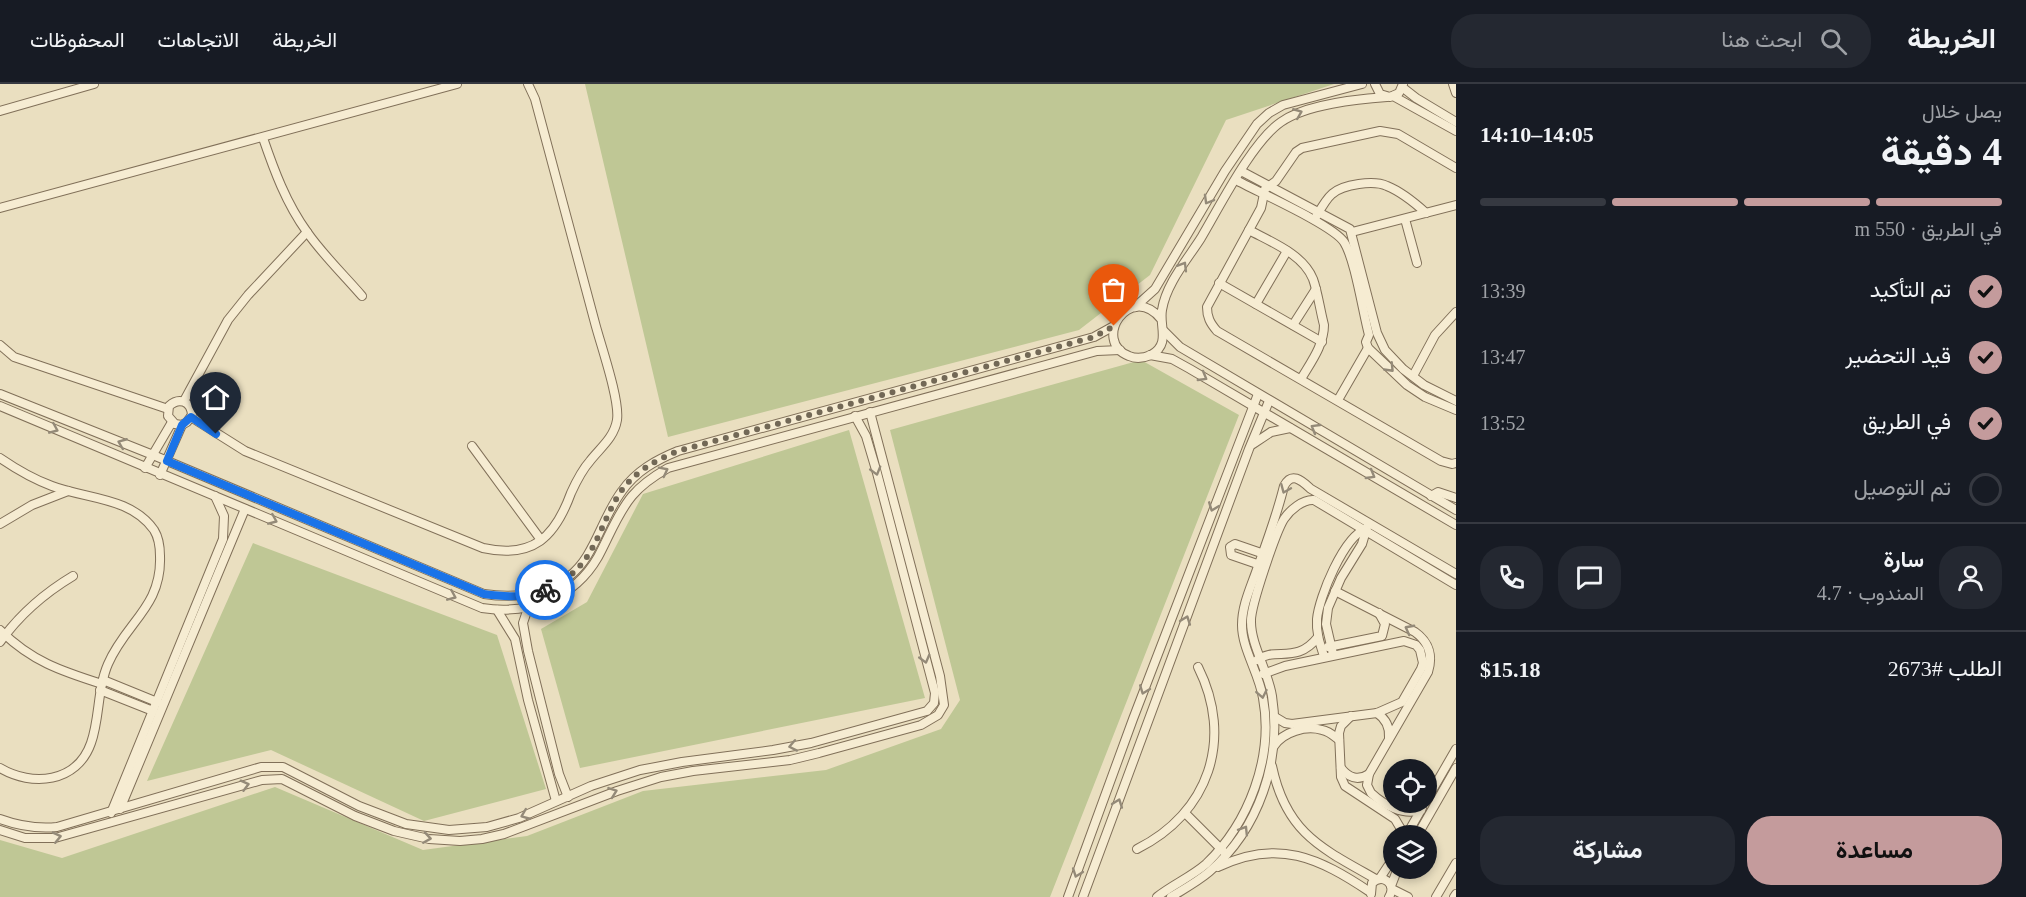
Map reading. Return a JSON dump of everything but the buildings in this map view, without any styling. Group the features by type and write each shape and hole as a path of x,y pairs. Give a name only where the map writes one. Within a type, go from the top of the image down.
{"street":[{"path":"0,111 94,84"},
{"path":"0,208 457,84"},
{"path":"0,394 153,455 484,594 504,597 524,596 543,591 561,582 576,570 587,556 622,490 647,466 662,457 1094,337 1114,326 1122,313 1135,307 1155,289 1247,136 1269,113 1298,100 1362,84"},
{"path":"1375,84 1378,92 1456,131"},
{"path":"1453,84 1456,93"},
{"path":"191,417 245,451 483,548 515,551 541,540 560,520 580,475 610,439 616,427 618,413 535,99 529,85"},
{"path":"1114,326 1114,339 1120,350 1131,357 1150,355 1162,343 1164,331 1161,319 1167,294 1259,143 1269,131 1294,114 1323,106 1390,97 1399,93 1403,85 1416,98 1456,122"},
{"path":"1456,168 1398,134 1380,131 1302,148 1296,152 1276,181 1265,189 1261,208 1207,307 1207,316 1217,331 1441,461 1456,463"},
{"path":"263,138 284,192 307,232 362,296"},
{"path":"1226,169 1263,195 1316,216"},
{"path":"1238,176 1269,185 1316,216 1339,229 1348,228 1352,232 1352,243 1373,334"},
{"path":"1316,216 1332,194 1340,189 1377,183 1386,185 1412,200 1426,213"},
{"path":"1352,232 1456,206"},
{"path":"1405,219 1417,262"},
{"path":"1339,229 1349,253 1373,334 1385,350 1413,376 1437,393 1456,401"},
{"path":"1249,230 1287,251 1306,266 1312,277 1324,325 1322,342 1301,379"},
{"path":"184,401 228,320 248,295 307,232"},
{"path":"1256,304 1287,251"},
{"path":"1219,283 1322,342"},
{"path":"1293,325 1316,289"},
{"path":"1135,307 1150,309 1161,319"},
{"path":"1413,376 1435,335 1456,312"},
{"path":"1164,331 1180,347 1456,510"},
{"path":"1373,334 1366,342 1368,348 1407,385 1425,397 1456,410"},
{"path":"0,345 14,357 168,410"},
{"path":"1338,400 1368,348"},
{"path":"0,406 482,608 498,610 528,608 558,597 583,578 597,559 623,508 632,496 655,475 683,463 1097,351 1120,350"},
{"path":"1150,355 1172,359 1456,525"},
{"path":"1068,897 1133,718 1258,394"},
{"path":"182,425 172,422 168,416 168,410 174,402 184,401"},
{"path":"160,475 182,425 191,417 191,409 184,401"},
{"path":"1083,897 1249,449 1269,401"},
{"path":"0,830 18,837 40,840 55,838 262,780 282,779 355,816 393,831 429,839 460,842 504,834 617,791 661,777 760,764 819,753 921,725 934,718 941,710 944,700 940,676 870,412"},
{"path":"0,819 23,826 57,827 261,767 283,767 359,806 406,824 449,830 487,827 519,818 591,786 640,770 811,743 927,711 932,707 934,693 877,473 866,436 855,416"},
{"path":"145,468 172,422"},
{"path":"1249,449 1255,442 1271,432 1290,428"},
{"path":"472,446 541,540"},
{"path":"0,458 38,480 128,507 146,520 158,538 160,575 152,598 113,652 102,685 92,742 83,758 71,770 54,779 20,777 0,768"},
{"path":"1157,897 1223,851 1245,830 1261,798 1274,746 1275,717 1267,674 1252,636 1251,613 1285,483 1291,478 1298,478 1367,526 1409,551 1456,574"},
{"path":"1306,501 1311,489"},
{"path":"0,524 32,505 69,491"},
{"path":"1431,496 1438,492 1456,498"},
{"path":"111,822 112,811 224,540 224,516 215,496"},
{"path":"1266,554 1285,518 1306,501 1314,500 1367,526"},
{"path":"111,822 121,808 245,509"},
{"path":"1328,651 1326,618 1335,591 1362,544 1367,526"},
{"path":"1328,651 1318,637 1317,616 1328,582 1350,542 1367,526"},
{"path":"1262,566 1231,555 1229,549 1235,544 1266,554"},
{"path":"1409,551 1456,585"},
{"path":"1210,871 1250,798 1263,758 1265,715 1256,669 1244,639 1242,626 1245,601 1262,566"},
{"path":"73,576 36,602 2,636 48,665 157,702"},
{"path":"1275,717 1292,724 1377,713 1408,701 1428,672 1431,657 1418,633 1335,591"},
{"path":"528,608 523,628 554,753 568,797"},
{"path":"498,610 515,639 528,700 556,801"},
{"path":"1376,642 1385,630 1384,621 1379,613"},
{"path":"1261,657 1304,651 1318,637"},
{"path":"1256,669 1267,674 1328,651 1376,642 1404,641 1416,645 1420,650 1423,656 1421,669 1408,701 1368,777 1354,794"},
{"path":"1256,669 1261,657"},
{"path":"1137,849 1163,834 1185,813 1205,780 1214,742 1212,703 1198,667"},
{"path":"102,685 153,711"},
{"path":"1377,713 1386,721 1390,732 1389,738"},
{"path":"1351,716 1341,726 1339,740 1342,782 1354,794 1395,819 1399,825"},
{"path":"1274,746 1285,734 1312,729 1324,730 1339,740"},
{"path":"1437,782 1456,749"},
{"path":"1271,763 1282,799 1302,830 1330,853 1378,879 1386,879 1391,891 1408,897"},
{"path":"1341,768 1351,777 1368,777"},
{"path":"1423,825 1456,768"},
{"path":"1368,777 1371,793 1383,801"},
{"path":"1185,813 1223,851"},
{"path":"1171,897 1210,871 1246,856 1276,852 1323,864 1371,895"},
{"path":"1436,897 1456,863"},
{"path":"1371,895 1370,886 1383,872"}],"green space":[{"path":"585,84 1334,84 1226,120 1150,275 1079,330 668,437"},
{"path":"1141,360 1239,415 1050,897 0,897 0,840 62,858 275,787 423,850 527,836 643,791 826,770 941,729 960,700 890,430"},
{"path":"849,430 925,698 580,768 541,629 587,602 643,494"},
{"path":"253,543 497,635 546,789 424,821 271,750 147,781"}],"way so far":[{"path":"545,590 561,582 576,570 587,556 622,490 633,477 662,457 1094,337 1114,326"}],"route":[{"path":"216,434 191,417 182,425 167,461 484,594 504,597 524,596 545,590"}]}
